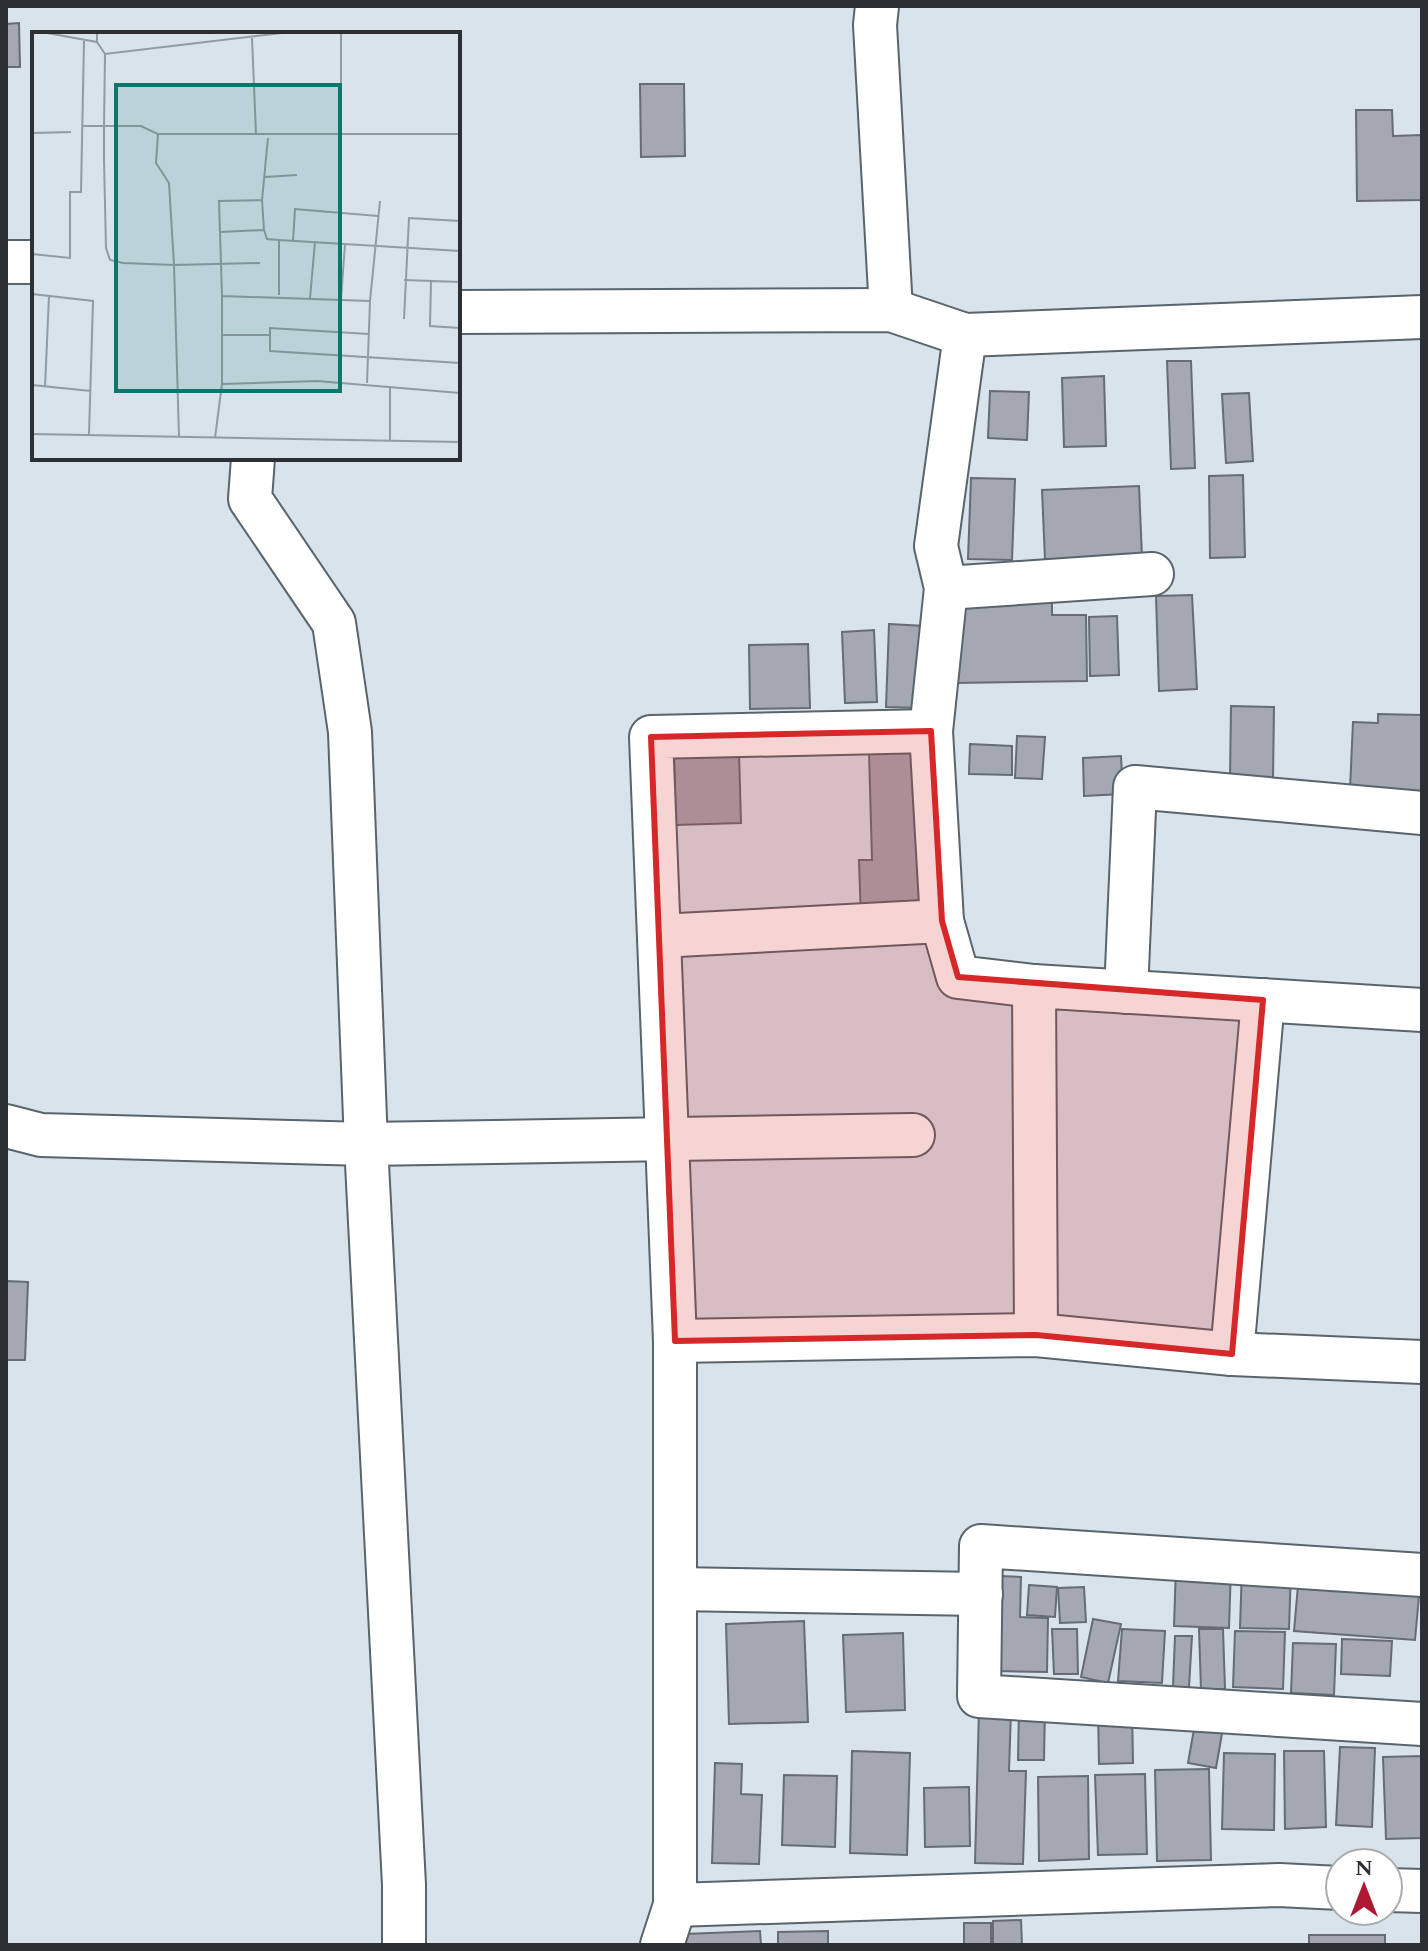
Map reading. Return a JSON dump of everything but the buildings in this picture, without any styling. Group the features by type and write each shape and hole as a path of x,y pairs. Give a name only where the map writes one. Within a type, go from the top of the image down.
{"street":[{"path":"877,6 875,25 891,310"},
{"path":"6,262 32,262"},
{"path":"460,312 891,310 965,335 1422,317"},
{"path":"965,335 936,546 946,588 931,731 942,921 958,977 1034,986 1422,1010"},
{"path":"253,460 250,499 334,623 350,732 366,1144 404,1885 404,1945"},
{"path":"946,588 1152,574"},
{"path":"662,1945 675,1905 675,1341 651,737 931,731"},
{"path":"1126,992 1135,787 1422,813"},
{"path":"659,936 942,921"},
{"path":"1034,986 1036,1335"},
{"path":"1232,1354 1263,1000"},
{"path":"6,1126 41,1135 366,1144 913,1135"},
{"path":"675,1341 1036,1335 1232,1354 1422,1362"},
{"path":"1422,1575 981,1546 979,1696 1422,1724"},
{"path":"675,1589 981,1594"},
{"path":"675,1905 1279,1885 1324,1887"}],"highlighted area":[{"path":"931,731 942,921 958,977 1263,1000 1232,1354 1036,1335 675,1341 651,737"}]}
